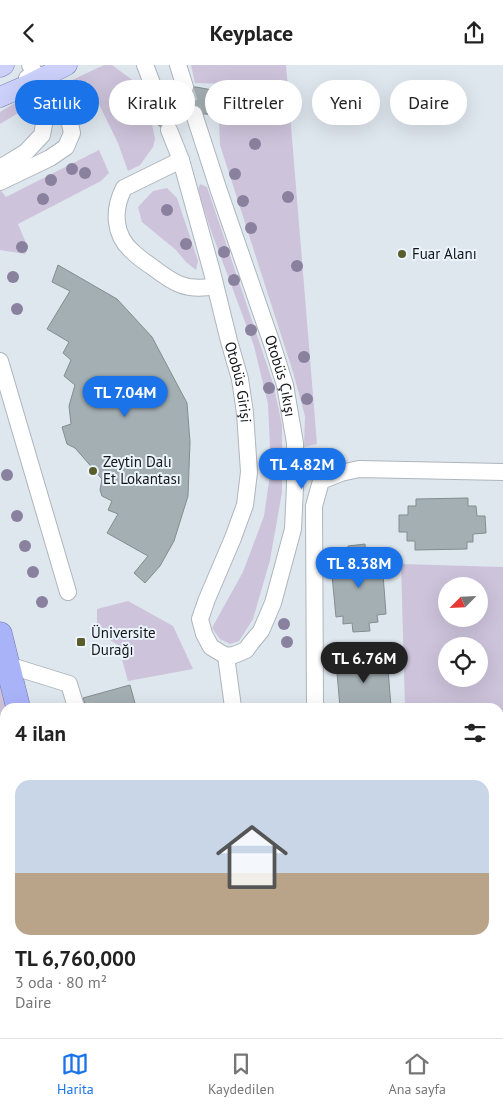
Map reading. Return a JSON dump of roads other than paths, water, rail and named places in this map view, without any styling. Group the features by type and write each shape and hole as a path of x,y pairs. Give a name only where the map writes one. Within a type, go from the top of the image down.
{"highway":[{"path":"0,634 17,703"}],"main road":[{"path":"0,67 4,65"},
{"path":"0,97 33,76 67,65"}],"street":[{"path":"0,182 50,158 66,147 72,133 69,119 33,76 20,65"},
{"path":"145,65 151,80"},
{"path":"178,65 183,80"},
{"path":"0,168 26,152 42,135 46,113 33,76"},
{"name":"Otobüs Çıkışı","path":"195,117 280,369 295,443 293,529 273,603 261,631 246,650 226,656"},
{"name":"Otobüs Girişi","path":"169,130 180,160 240,379 245,413 249,472 245,505 200,619 204,634 211,647 226,656"},
{"path":"180,160 124,188 118,205 117,224 120,234 132,251 169,280 189,287 207,288 215,286"},
{"path":"0,361 68,592"},
{"path":"315,703 314,506 322,481 341,473 359,469 503,472"},
{"path":"226,656 232,703"},
{"path":"8,665 70,684 75,703"}],"tunnel":[{"path":"167,125 169,130"}],"place":[{"name":"Fuar Alanı","path":"402,254"},
{"name":"Zeytin Dalı Et Lokantası","path":"93,471"},
{"name":"Üniversite Durağı","path":"81,642"}]}
